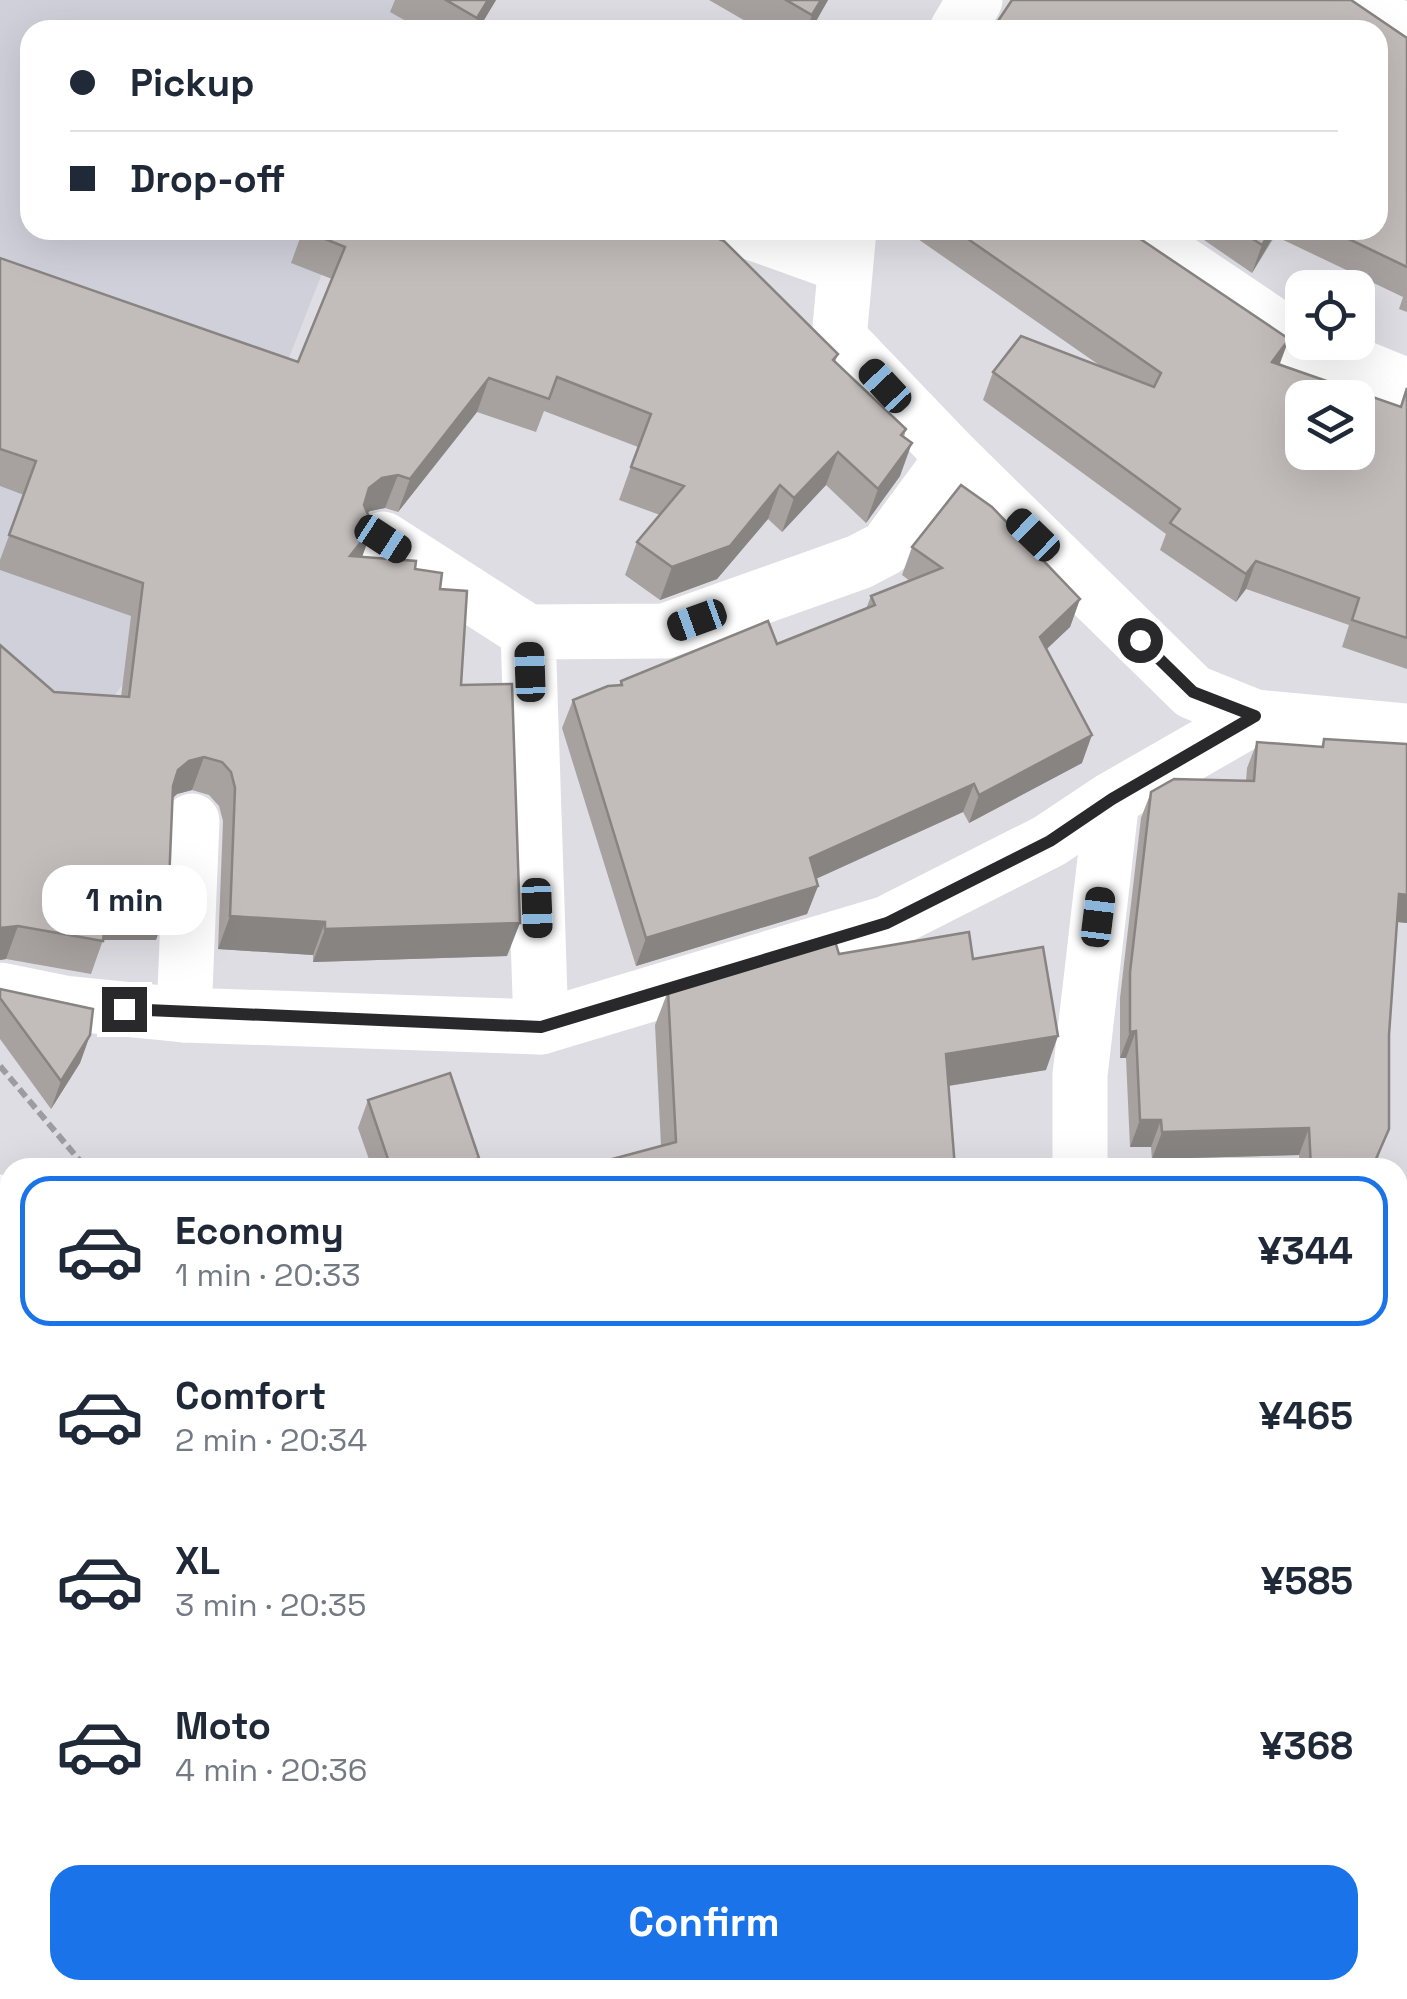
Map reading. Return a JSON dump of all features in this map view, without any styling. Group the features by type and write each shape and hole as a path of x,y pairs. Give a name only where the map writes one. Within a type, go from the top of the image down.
{"street":[{"path":"1359,2 1386,20"},
{"path":"804,240 846,247 840,338 953,457 1193,692 1255,716 1407,731"},
{"path":"1147,240 1297,341 1407,386"},
{"path":"383,539 528,632 665,631 859,562 886,548 953,457"},
{"path":"528,632 541,1027"},
{"path":"0,990 64,1003 184,1015 541,1027 887,923 1050,841 1112,799 1255,716"},
{"path":"1080,1158 1080,1074 1112,799"},
{"path":"184,1015 192,822"}],"path":[{"path":"0,1066 78,1158"}],"shaded area":[{"path":"0,0 466,0 455,20 20,20 20,240 335,240 202,580 73,750 0,687"}],"building":[{"path":"446,0 488,0 477,18"},
{"path":"786,0 821,0 812,15"},
{"path":"1012,0 1351,0 1380,20 999,20"},
{"path":"1388,25 1407,38 1407,267 1351,240 1388,240"},
{"path":"328,240 722,240 838,354 833,360 906,429 901,435 912,443 878,489 838,452 794,498 780,485 730,546 672,567 637,542 684,486 631,467 651,414 557,377 549,399 489,378 410,479 398,475 382,478 369,488 364,505 373,527 350,556 416,561 415,569 442,573 440,589 467,591 461,685 512,684 520,923 325,929 325,922 230,916 235,788 231,772 222,762 204,757 189,761 178,770 173,786 168,907 107,906 103,941 18,926 0,928 0,645 54,692 129,697 143,583 9,535 36,461 0,449 0,258 298,362 345,247"},
{"path":"969,240 1142,240 1285,336 1285,344 1272,362 1324,380 1285,380 1285,470 1375,470 1375,398 1401,407 1407,388 1407,638 1352,620 1359,598 1256,561 1246,574 1170,523 1180,509 993,372 1021,336 1154,387 1161,373"},
{"path":"961,485 992,507 1080,599 1040,637 1092,735 979,795 974,784 810,858 818,886 646,938 573,700 608,686 622,685 621,681 768,621 777,644 875,605 871,596 942,568 912,547"},
{"path":"1324,739 1407,744 1407,895 1399,894 1389,1035 1389,1129 1376,1158 1310,1158 1309,1128 1162,1132 1161,1120 1140,1120 1136,1031 1130,1032 1130,972 1151,792 1174,779 1254,781 1257,742 1323,747"},
{"path":"969,932 973,959 1043,947 1058,1036 946,1054 954,1158 616,1158 676,1142 668,991 835,941 839,954"},
{"path":"0,989 93,1009 90,1035 61,1081 0,998"},
{"path":"450,1073 479,1158 388,1158 368,1100"}],"route":[{"path":"124,1009 184,1015 541,1027 780,959 887,923 1050,841 1112,799 1255,716 1193,692 1140,640"}]}
